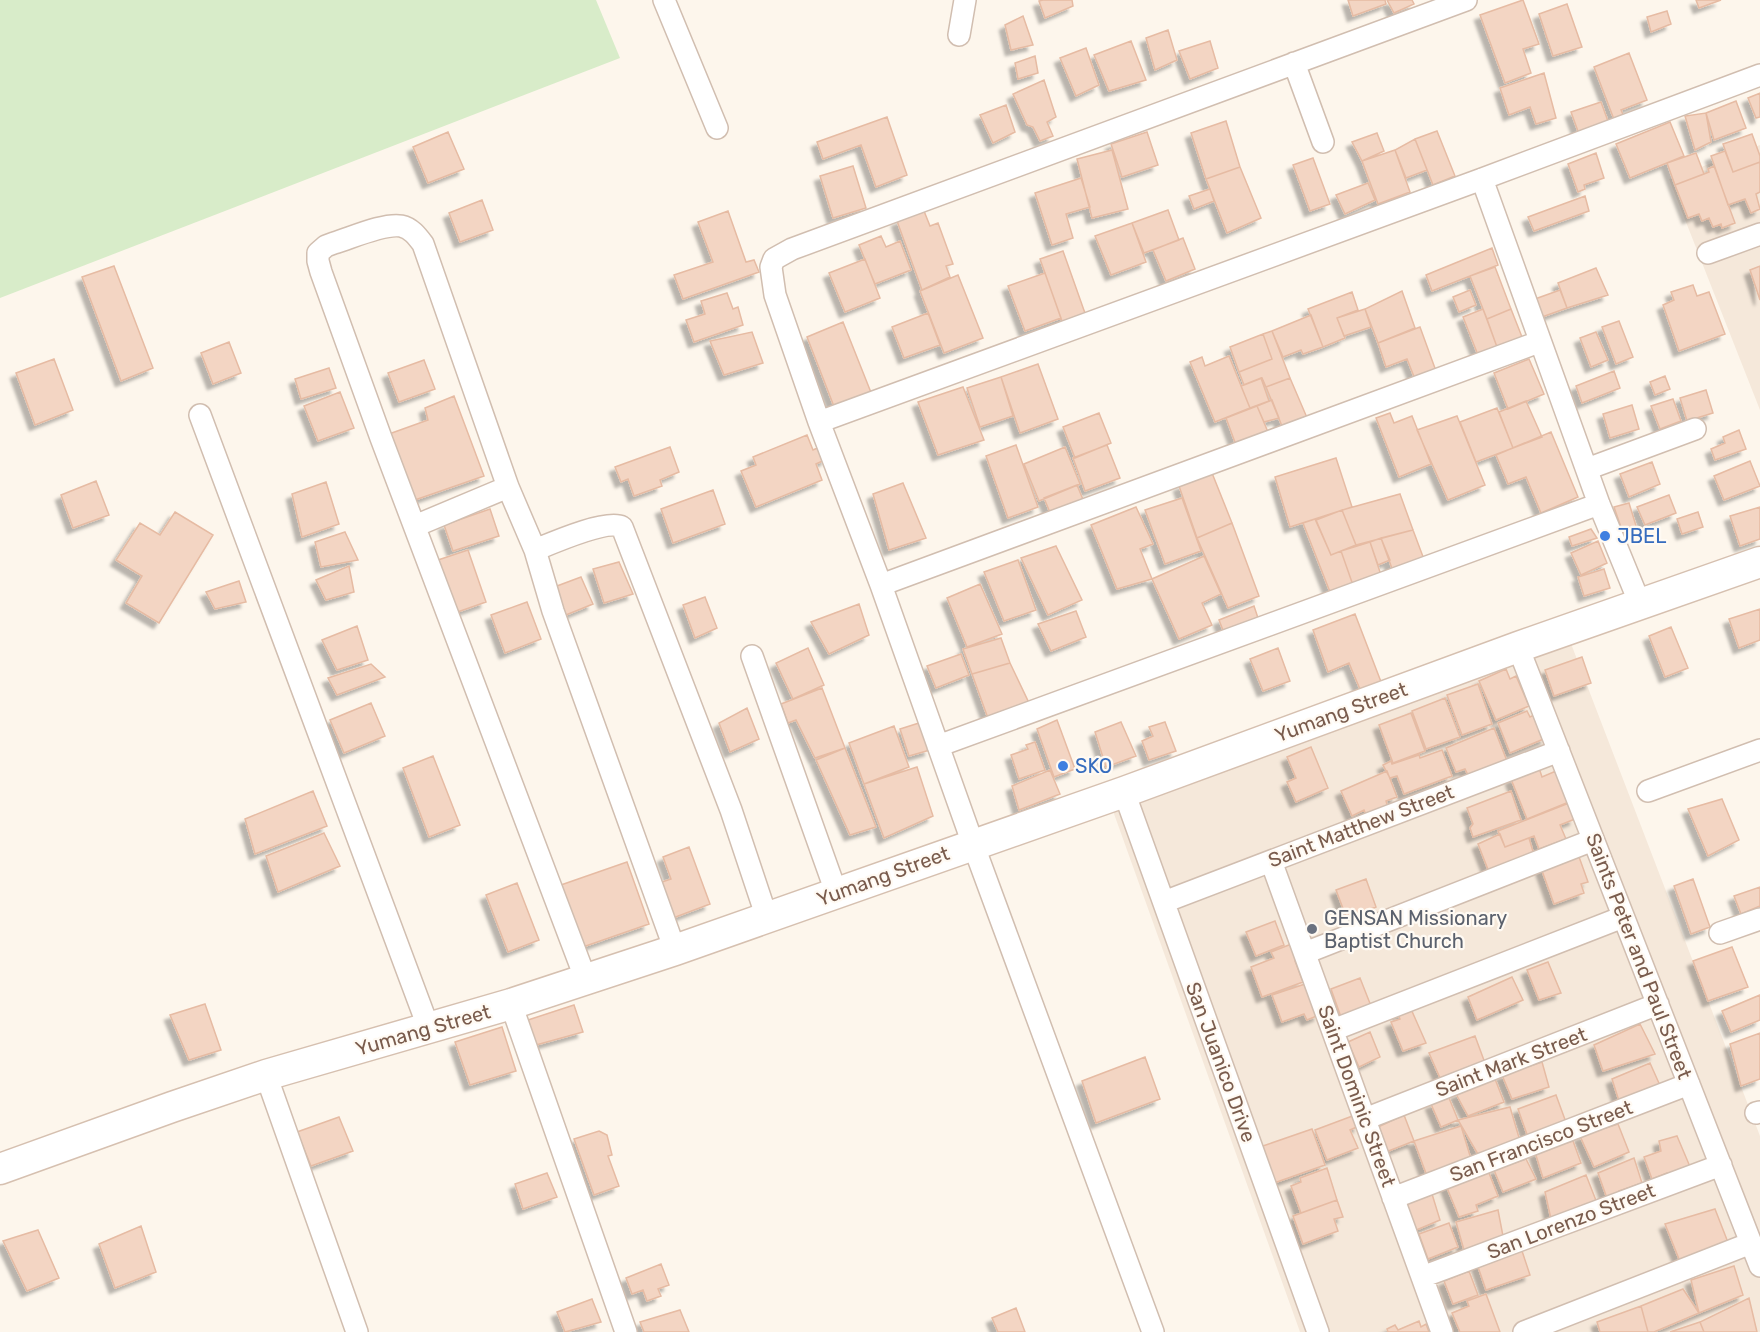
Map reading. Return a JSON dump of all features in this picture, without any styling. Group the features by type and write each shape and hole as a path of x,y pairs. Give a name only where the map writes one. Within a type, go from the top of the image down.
{"main road":[{"name":"Yumang Street","path":"0,1169 266,1075 429,1029 586,981 1124,792 1518,647 1760,562"}],"street":[{"path":"664,0 717,128"},
{"path":"959,35 965,0"},
{"path":"1153,1332 973,844 881,585 819,422 775,295 771,267 774,259 781,254 1466,0"},
{"path":"1294,63 1323,142"},
{"path":"819,422 1760,75"},
{"path":"1482,179 1599,504 1640,604"},
{"path":"586,981 381,438 318,261 318,253 334,243 391,226 402,226 415,233 423,244 508,487 535,550 553,611 675,950"},
{"path":"1708,253 1760,234"},
{"path":"881,585 1539,342"},
{"path":"200,415 429,1029"},
{"path":"1587,469 1695,429"},
{"path":"415,526 508,487"},
{"path":"938,746 1599,504"},
{"path":"535,550 601,527 618,525 622,527 731,810 767,918"},
{"name":"Saints Peter and Paul Street","path":"1518,647 1760,1266"},
{"path":"752,656 836,892"},
{"path":"1648,791 1760,750"},
{"name":"Saint Matthew Street","path":"1164,902 1559,751"},
{"name":"San Juanico Drive","path":"1124,792 1318,1332"},
{"path":"1305,953 1593,840"},
{"name":"Saint Dominic Street","path":"1271,861 1442,1332"},
{"path":"1333,1030 1623,916"},
{"path":"1720,933 1760,919"},
{"path":"511,1004 626,1332"},
{"name":"Saint Mark Street","path":"1365,1119 1658,1004"},
{"path":"266,1075 357,1332"},
{"name":"San Francisco Street","path":"1393,1198 1689,1084"},
{"name":"San Lorenzo Street","path":"1422,1277 1720,1165"},
{"path":"1524,1332 1751,1243"}],"shaded area":[{"path":"1760,145 1760,410 1669,179"},
{"path":"1570,641 1760,1136 1760,1332 1300,1332 1113,811"}],"green space":[{"path":"0,0 596,0 620,58 0,298"}],"building":[{"path":"1072,0 1073,6 1045,18 1039,1"},
{"path":"1348,0 1385,0 1386,4 1353,16"},
{"path":"1387,0 1412,0 1414,4 1394,13"},
{"path":"1523,0 1539,44 1523,49 1531,73 1505,83 1480,15"},
{"path":"1696,0 1721,0 1699,8"},
{"path":"1567,4 1582,47 1553,56 1539,14"},
{"path":"1667,11 1671,24 1651,32 1647,17"},
{"path":"1023,16 1033,45 1011,50 1005,25"},
{"path":"1168,30 1177,60 1155,70 1146,38"},
{"path":"1131,41 1146,80 1109,91 1094,55"},
{"path":"1210,41 1218,68 1190,79 1179,51"},
{"path":"1086,48 1099,85 1076,96 1060,58"},
{"path":"1629,53 1647,100 1621,110 1625,119 1615,122 1594,67"},
{"path":"1035,56 1038,73 1018,79 1015,63"},
{"path":"1544,73 1556,118 1536,124 1530,107 1509,115 1500,88"},
{"path":"1044,80 1056,117 1047,122 1053,136 1040,141 1033,127 1027,125 1013,94"},
{"path":"1760,93 1760,117 1756,118 1748,98"},
{"path":"1736,101 1746,128 1714,140 1706,113"},
{"path":"1601,102 1609,124 1579,134 1571,112"},
{"path":"1006,105 1015,132 993,143 980,115"},
{"path":"1706,113 1711,142 1695,150 1685,116"},
{"path":"887,117 907,175 876,187 861,145 823,159 817,142"},
{"path":"1226,121 1240,167 1206,179 1191,133"},
{"path":"1670,122 1684,156 1630,178 1616,144"},
{"path":"1437,131 1455,176 1433,185 1415,139"},
{"path":"448,132 464,169 428,183 413,147"},
{"path":"1147,132 1158,165 1122,177 1111,144"},
{"path":"1377,133 1384,151 1362,161 1352,142"},
{"path":"1752,134 1760,162 1733,172 1723,144"},
{"path":"1415,139 1427,170 1406,178 1395,150"},
{"path":"1112,150 1128,209 1092,218 1077,159"},
{"path":"1395,150 1410,192 1378,204 1362,161"},
{"path":"1725,151 1733,172 1760,162 1760,192 1756,194 1760,209 1751,213 1745,199 1728,205 1711,156"},
{"path":"1596,153 1604,178 1584,185 1585,189 1578,192 1568,164"},
{"path":"1696,153 1704,174 1675,185 1667,163"},
{"path":"1313,158 1330,204 1310,211 1293,165"},
{"path":"853,166 866,208 833,218 820,176"},
{"path":"1714,166 1735,223 1722,228 1721,224 1713,227 1709,218 1702,221 1699,214 1688,218 1675,185 1709,172 1708,169"},
{"path":"1240,167 1261,218 1227,233 1206,179"},
{"path":"1081,178 1090,207 1066,214 1073,238 1052,245 1035,193"},
{"path":"1368,183 1375,200 1345,214 1336,195"},
{"path":"1210,189 1214,201 1194,209 1189,196"},
{"path":"1585,196 1589,211 1534,231 1528,217"},
{"path":"482,200 493,230 460,242 449,213"},
{"path":"1168,210 1179,240 1144,253 1132,223"},
{"path":"728,211 746,262 754,260 759,272 683,299 674,275 713,262 698,222"},
{"path":"924,211 930,226 938,223 953,264 946,266 950,277 922,290 897,221"},
{"path":"1132,223 1146,262 1111,275 1095,236"},
{"path":"881,236 886,247 900,241 911,270 875,284 859,245"},
{"path":"1183,238 1195,269 1166,281 1153,250"},
{"path":"1492,248 1498,265 1432,291 1426,275"},
{"path":"1063,251 1086,316 1063,324 1040,259"},
{"path":"865,259 880,298 845,312 829,273"},
{"path":"114,266 153,368 121,381 82,277"},
{"path":"1760,266 1760,300 1750,270"},
{"path":"1495,267 1511,309 1487,319 1470,276"},
{"path":"1596,268 1608,295 1567,308 1558,283"},
{"path":"1045,273 1061,318 1025,331 1008,286"},
{"path":"958,275 983,338 944,353 920,291"},
{"path":"1693,285 1697,296 1709,292 1725,334 1679,351 1663,305 1674,300 1671,292"},
{"path":"1470,290 1476,305 1459,312 1453,297"},
{"path":"1560,290 1567,308 1542,317 1535,299"},
{"path":"1402,291 1415,328 1378,343 1365,309"},
{"path":"1352,292 1358,310 1337,318 1345,338 1323,347 1308,309"},
{"path":"727,293 733,309 738,307 743,325 694,342 686,320 705,314 701,301"},
{"path":"1365,309 1371,327 1344,336 1337,318"},
{"path":"1483,309 1497,347 1478,355 1463,317"},
{"path":"1511,309 1522,337 1497,347 1487,319"},
{"path":"928,313 940,345 904,358 892,327"},
{"path":"1311,315 1323,347 1303,354 1301,350 1283,357 1272,331"},
{"path":"1619,321 1633,357 1616,364 1602,327"},
{"path":"843,322 872,395 835,409 807,337"},
{"path":"1420,327 1436,371 1415,379 1407,359 1386,367 1378,343"},
{"path":"1272,331 1290,378 1266,387 1262,378 1244,385 1239,372 1272,359 1263,334"},
{"path":"752,332 763,363 724,375 710,341"},
{"path":"1596,332 1608,360 1591,367 1580,338"},
{"path":"1263,334 1272,359 1239,372 1230,347"},
{"path":"229,342 241,373 213,384 201,353"},
{"path":"1229,356 1250,408 1215,422 1190,362 1202,357 1205,366"},
{"path":"54,359 73,410 35,425 16,373"},
{"path":"1529,359 1544,394 1508,409 1494,373"},
{"path":"424,360 435,389 399,402 388,373"},
{"path":"1038,364 1058,419 1020,433 1001,377"},
{"path":"329,368 336,388 301,399 295,379"},
{"path":"1614,371 1620,388 1582,403 1576,386"},
{"path":"1665,376 1670,389 1655,395 1650,382"},
{"path":"1001,377 1013,416 980,427 967,388"},
{"path":"1261,378 1269,401 1250,408 1241,386"},
{"path":"1290,378 1308,420 1284,431 1266,387"},
{"path":"963,387 984,440 938,455 918,402"},
{"path":"1706,390 1713,413 1687,421 1680,398"},
{"path":"340,392 354,428 318,441 304,406"},
{"path":"454,396 484,476 412,501 389,434 428,420 425,408"},
{"path":"1673,399 1681,421 1660,429 1651,406"},
{"path":"1272,400 1279,418 1264,422 1257,406"},
{"path":"1526,401 1542,437 1513,448 1499,412"},
{"path":"1632,405 1639,429 1610,438 1603,414"},
{"path":"1257,406 1268,432 1236,445 1226,418"},
{"path":"1497,408 1513,448 1476,462 1460,422"},
{"path":"1099,413 1111,443 1075,458 1063,427"},
{"path":"1390,413 1394,423 1412,416 1431,464 1399,477 1376,418"},
{"path":"1457,416 1485,485 1448,500 1417,430"},
{"path":"1739,430 1746,449 1715,460 1711,449 1725,443 1723,437"},
{"path":"1551,432 1578,497 1541,513 1526,477 1508,484 1496,455"},
{"path":"807,435 813,450 822,446 827,459 816,464 822,480 756,507 741,471 756,465 753,457"},
{"path":"1016,445 1038,507 1008,518 986,456"},
{"path":"1107,445 1120,478 1085,491 1073,458"},
{"path":"670,447 679,472 660,480 662,486 634,496 628,479 621,482 615,467"},
{"path":"1065,447 1080,484 1039,501 1024,464"},
{"path":"1336,458 1352,507 1290,527 1275,477"},
{"path":"1750,461 1760,486 1724,500 1714,476"},
{"path":"1652,462 1660,484 1629,497 1620,474"},
{"path":"1212,473 1232,523 1197,538 1179,486"},
{"path":"96,481 109,515 73,528 61,495"},
{"path":"326,482 339,524 302,537 292,494"},
{"path":"903,483 926,538 889,550 873,494"},
{"path":"1077,485 1084,502 1051,515 1044,498"},
{"path":"713,490 725,524 673,543 661,509"},
{"path":"1400,494 1413,530 1356,545 1342,510"},
{"path":"1669,495 1676,513 1645,525 1637,507"},
{"path":"1182,498 1201,551 1165,564 1145,510"},
{"path":"1629,503 1637,529 1623,533 1614,507"},
{"path":"1136,507 1153,544 1140,549 1152,579 1117,589 1091,525"},
{"path":"1760,507 1760,539 1740,546 1730,516"},
{"path":"490,509 499,536 453,551 444,525"},
{"path":"1342,510 1356,545 1331,555 1316,520"},
{"path":"175,512 213,535 159,623 126,603 142,576 116,560 140,523 160,535"},
{"path":"1698,512 1703,527 1682,534 1677,519"},
{"path":"1315,519 1331,555 1341,551 1354,588 1332,597 1303,523"},
{"path":"1232,523 1259,596 1228,608 1197,538"},
{"path":"1591,529 1597,538 1572,546 1569,537"},
{"path":"1413,530 1425,562 1394,574 1381,538"},
{"path":"345,532 358,560 321,567 315,542"},
{"path":"1381,538 1390,560 1378,565 1370,542"},
{"path":"1598,541 1607,563 1581,575 1571,553"},
{"path":"1370,542 1382,578 1354,588 1341,551"},
{"path":"1056,546 1082,600 1048,615 1021,558"},
{"path":"468,550 486,602 449,615 432,562"},
{"path":"1204,556 1221,594 1202,603 1212,625 1179,639 1152,579"},
{"path":"1018,560 1036,610 1004,621 984,572"},
{"path":"619,562 633,594 604,603 593,569"},
{"path":"349,566 354,592 326,600 316,580"},
{"path":"1604,569 1610,588 1584,596 1578,577"},
{"path":"581,577 593,604 561,617 549,589"},
{"path":"239,581 246,602 215,609 206,592"},
{"path":"980,584 1002,634 967,647 947,598"},
{"path":"705,597 717,628 695,638 683,605"},
{"path":"527,602 541,639 505,653 491,615"},
{"path":"859,604 869,635 829,654 811,622"},
{"path":"1254,606 1260,624 1226,638 1219,620"},
{"path":"1760,609 1760,640 1739,648 1729,619"},
{"path":"1076,611 1086,637 1051,651 1038,624"},
{"path":"1355,614 1383,687 1362,694 1349,663 1328,672 1313,630"},
{"path":"357,626 368,660 337,670 322,640"},
{"path":"1671,627 1688,668 1665,677 1649,636"},
{"path":"1001,638 1010,663 972,674 963,649"},
{"path":"808,648 824,685 793,699 776,663"},
{"path":"1278,648 1290,681 1263,691 1250,659"},
{"path":"961,654 969,675 936,688 927,666"},
{"path":"1582,657 1591,683 1554,696 1545,670"},
{"path":"1010,663 1029,703 989,721 972,674"},
{"path":"371,664 385,677 337,695 328,678"},
{"path":"1506,669 1510,679 1516,676 1529,706 1496,720 1479,681"},
{"path":"1478,684 1492,724 1462,735 1447,695"},
{"path":"822,688 845,748 815,758 796,720 788,723 781,704"},
{"path":"1445,698 1460,737 1426,749 1412,711"},
{"path":"371,703 385,736 344,753 330,720"},
{"path":"747,708 759,739 730,752 719,723"},
{"path":"1527,711 1530,717 1536,714 1546,738 1510,753 1498,723"},
{"path":"1411,713 1425,751 1393,763 1379,725"},
{"path":"1057,720 1075,769 1054,777 1037,729"},
{"path":"1121,722 1136,756 1106,767 1095,732"},
{"path":"1165,722 1176,751 1149,760 1142,741 1153,736 1149,727"},
{"path":"919,723 930,750 909,756 900,729"},
{"path":"894,726 909,767 864,784 849,743"},
{"path":"1494,728 1507,761 1469,777 1465,769 1456,772 1446,748"},
{"path":"1035,742 1045,770 1019,779 1011,755 1028,749 1026,745"},
{"path":"1311,747 1328,788 1296,802 1287,782 1296,778 1287,757"},
{"path":"845,748 876,827 850,835 816,760"},
{"path":"1442,750 1452,776 1404,794 1397,776 1390,778 1383,765 1419,755 1420,758"},
{"path":"433,756 460,825 429,837 403,768"},
{"path":"917,767 933,816 884,838 864,784"},
{"path":"1539,768 1542,777 1556,771 1569,802 1527,819 1511,779"},
{"path":"1050,770 1060,794 1019,810 1012,786"},
{"path":"1387,771 1397,797 1386,801 1388,808 1367,817 1364,810 1352,816 1341,791"},
{"path":"313,791 327,826 255,854 245,819"},
{"path":"1511,791 1521,820 1473,837 1470,828 1473,824 1467,808"},
{"path":"1722,799 1739,840 1708,856 1688,809"},
{"path":"1569,803 1575,819 1560,825 1566,839 1539,849 1534,836 1505,847 1498,831"},
{"path":"324,833 340,866 278,892 266,856"},
{"path":"1500,834 1505,847 1529,838 1534,855 1489,872 1478,844"},
{"path":"689,847 710,904 673,918 659,883 671,879 663,857"},
{"path":"1578,854 1588,882 1581,884 1584,893 1554,904 1541,868"},
{"path":"627,862 649,924 580,948 558,886"},
{"path":"1366,879 1376,907 1369,910 1371,916 1358,921 1355,916 1347,919 1336,890"},
{"path":"1693,879 1710,927 1691,934 1674,886"},
{"path":"517,883 539,940 508,952 486,895"},
{"path":"1760,887 1760,906 1741,914 1734,896"},
{"path":"1275,921 1284,945 1256,956 1246,932"},
{"path":"1294,943 1300,959 1295,961 1303,982 1262,997 1251,967 1274,958 1271,952"},
{"path":"1732,947 1748,987 1708,1001 1693,961"},
{"path":"1548,962 1561,993 1539,1000 1527,970"},
{"path":"1512,977 1523,1000 1477,1020 1468,997"},
{"path":"1360,978 1371,1006 1341,1017 1331,989"},
{"path":"1308,983 1319,1015 1307,1020 1304,1014 1282,1022 1272,995"},
{"path":"1760,995 1760,1020 1731,1032 1722,1011"},
{"path":"205,1004 221,1050 189,1060 170,1015"},
{"path":"574,1005 583,1032 536,1045 528,1020"},
{"path":"1411,1009 1426,1043 1403,1051 1391,1022 1400,1019 1398,1014"},
{"path":"1640,1024 1655,1054 1603,1071 1594,1045"},
{"path":"502,1027 516,1071 470,1085 455,1042"},
{"path":"1370,1032 1380,1057 1359,1067 1348,1042"},
{"path":"1760,1033 1760,1079 1741,1086 1730,1044"},
{"path":"1475,1036 1485,1063 1440,1078 1429,1053"},
{"path":"1145,1057 1160,1099 1096,1123 1082,1081"},
{"path":"1542,1062 1549,1087 1512,1099 1502,1075"},
{"path":"1650,1063 1662,1090 1620,1104 1612,1079"},
{"path":"1495,1079 1504,1102 1468,1116 1456,1094"},
{"path":"1556,1095 1567,1125 1529,1140 1518,1109"},
{"path":"1449,1098 1458,1120 1441,1127 1431,1104"},
{"path":"1510,1107 1520,1141 1479,1156 1458,1120"},
{"path":"1355,1115 1359,1126 1350,1130 1358,1148 1327,1160 1315,1130"},
{"path":"1404,1115 1414,1141 1386,1152 1378,1127"},
{"path":"339,1117 353,1151 311,1166 297,1132"},
{"path":"1618,1124 1629,1152 1594,1167 1580,1136"},
{"path":"1461,1126 1471,1159 1427,1176 1414,1141"},
{"path":"1312,1129 1325,1165 1274,1183 1260,1147"},
{"path":"599,1131 607,1135 612,1155 608,1156 619,1186 594,1195 574,1139"},
{"path":"1677,1136 1691,1169 1669,1179 1667,1173 1652,1179 1644,1157 1661,1151 1659,1141"},
{"path":"1573,1141 1581,1163 1543,1178 1535,1152"},
{"path":"1634,1158 1642,1183 1619,1191 1621,1197 1608,1201 1598,1173"},
{"path":"1526,1159 1536,1179 1503,1192 1494,1170"},
{"path":"1327,1168 1337,1200 1301,1213 1291,1186 1301,1182 1300,1178"},
{"path":"1487,1168 1498,1196 1476,1205 1478,1211 1459,1217 1445,1183"},
{"path":"547,1173 557,1197 523,1209 515,1184"},
{"path":"1586,1175 1597,1203 1551,1219 1545,1192"},
{"path":"1432,1194 1440,1220 1414,1231 1406,1204"},
{"path":"1337,1200 1343,1217 1334,1219 1338,1231 1303,1244 1293,1216"},
{"path":"1715,1209 1729,1245 1681,1264 1665,1224"},
{"path":"1498,1210 1503,1236 1464,1250 1456,1222"},
{"path":"1449,1223 1458,1247 1428,1259 1419,1234"},
{"path":"141,1226 156,1272 115,1288 99,1244"},
{"path":"38,1230 59,1278 27,1291 3,1241"},
{"path":"1521,1248 1530,1275 1486,1290 1477,1264"},
{"path":"661,1264 669,1285 658,1289 661,1296 647,1301 643,1290 632,1294 626,1278"},
{"path":"1734,1266 1743,1295 1699,1313 1691,1280"},
{"path":"1469,1271 1478,1295 1453,1304 1444,1281"},
{"path":"1683,1289 1699,1313 1654,1332 1648,1332 1641,1306"},
{"path":"1486,1294 1500,1332 1460,1332 1452,1313 1469,1306 1467,1301"},
{"path":"1749,1298 1757,1332 1704,1332 1700,1322"},
{"path":"592,1299 601,1322 565,1332 557,1312"},
{"path":"1641,1306 1648,1332 1600,1332 1597,1322"},
{"path":"1016,1308 1025,1332 998,1332 992,1318"},
{"path":"680,1310 689,1332 644,1332 640,1322"},
{"path":"1419,1321 1421,1327 1426,1324 1429,1332 1388,1332 1387,1329 1395,1325 1398,1330"},
{"path":"1700,1322 1704,1332 1670,1332"}],"place":[{"name":"JBEL","path":"1605,536"},
{"name":"SKO","path":"1063,766"},
{"name":"GENSAN Missionary Baptist Church","path":"1312,929"}]}
